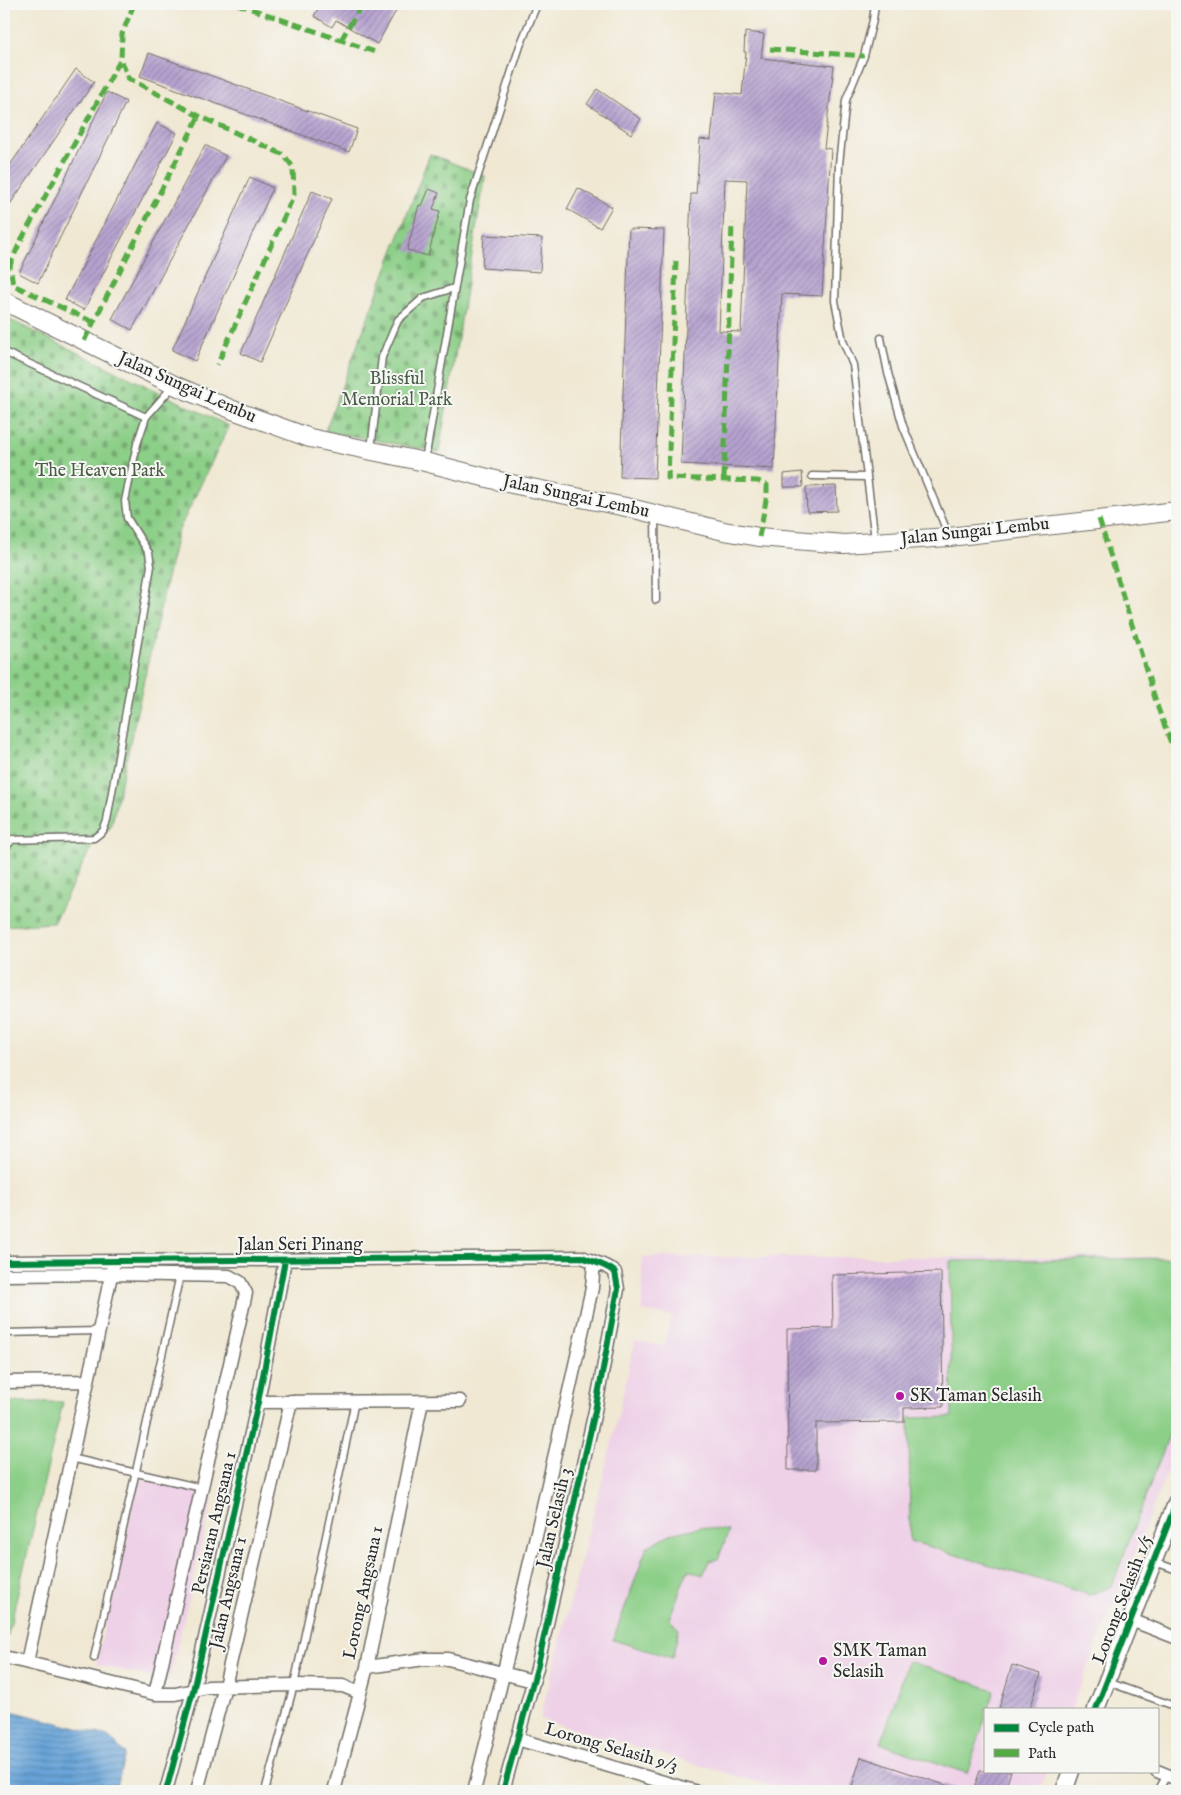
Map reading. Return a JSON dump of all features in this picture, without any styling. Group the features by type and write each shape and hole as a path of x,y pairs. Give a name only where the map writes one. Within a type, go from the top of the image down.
{"main road":[{"name":"Jalan Sungai Lembu","path":"4,301 174,386 310,438 425,462 507,483 655,514 724,531 759,537 844,544 949,537 1177,511"}],"street":[{"name":"Jalan Seri Pinang","path":"4,1262 582,1256 594,1262"},
{"name":"Persiaran Angsana 1","path":"166,1791 193,1691 258,1402 284,1260"},
{"path":"27,1662 114,1261"},
{"name":"Jalan Selasih 3","path":"474,1791 504,1674 551,1474 592,1288 594,1262 607,1265 615,1272 618,1289 595,1411 533,1681 503,1791"},
{"name":"Jalan Seri Pinang","path":"4,1275 228,1276 240,1282 246,1293 155,1694"},
{"path":"4,1382 88,1380"},
{"name":"Jalan Angsana 1","path":"197,1791 225,1686 291,1401"},
{"name":"Lorong Angsana 1","path":"334,1791 367,1667 422,1401"},
{"path":"258,1402 460,1401"},
{"name":"Lorong Selasih 1/5","path":"1096,1708 1177,1502"},
{"path":"1131,1620 1177,1638"},
{"path":"4,1657 155,1694 165,1695 208,1687 294,1685 343,1686 360,1693"},
{"path":"367,1667 393,1662 448,1659 533,1681"},
{"name":"Lorong Selasih 9/3","path":"517,1739 694,1791"},
{"path":"1064,1791 1072,1772"}],"lane":[{"path":"425,462 470,200 520,46 537,4"},
{"path":"875,4 874,20 864,56 846,100 839,164 835,263 836,310 843,341 852,365 875,541"},
{"path":"371,451 382,356 398,320 423,298 454,288"},
{"path":"881,338 888,373 903,426 949,537"},
{"path":"4,352 146,417"},
{"path":"4,840 94,838 103,831 107,821 151,566 149,553 127,518 125,501 137,444 146,417 174,386"},
{"path":"812,476 866,477"},
{"path":"655,514 656,600"},
{"path":"4,849 13,840"},
{"path":"94,1658 180,1275"},
{"path":"4,1332 99,1331"},
{"path":"265,1791 294,1685 355,1401"},
{"path":"71,1458 202,1488"},
{"path":"1154,1561 1177,1570"},
{"path":"1106,1682 1177,1707"},
{"path":"1158,1791 1167,1775"}],"shaded area":[{"path":"642,1257 1177,1257 1177,1447 1071,1708 984,1708 984,1772 1047,1772 1039,1791 789,1791 540,1719 611,1446 635,1341 664,1346 672,1316 642,1311"},
{"path":"139,1479 213,1496 169,1681 96,1664"}],"green space":[{"name":"Blissful Memorial Park","path":"430,154 485,176 439,452 325,431"},
{"name":"The Heaven Park","path":"4,317 229,426 177,534 111,827 91,848 53,923 4,926"},
{"path":"1177,1258 1177,1414 1112,1586 1090,1595 910,1541 909,1418 952,1417 950,1261"},
{"path":"4,1402 63,1402 7,1639 4,1638"},
{"path":"701,1527 729,1531 718,1559 709,1561 703,1575 688,1570 669,1619 679,1629 672,1658 613,1640 647,1547 670,1534"},
{"path":"908,1661 994,1690 988,1708 984,1708 984,1722 967,1773 881,1744"}],"water":[{"path":"4,1709 108,1736 125,1753 116,1791 4,1791"}],"building":[{"path":"321,4 400,4 377,44 336,20 332,27 314,16"},
{"path":"745,32 764,34 761,58 834,66 824,148 831,149 822,296 782,294 774,469 681,464 691,194 696,194 700,139 711,140 716,92 742,95 746,52 744,52","holes":["725,179 747,180 741,332 719,331"]},
{"path":"149,53 357,129 349,152 140,76"},
{"path":"76,69 94,82 4,213 4,174"},
{"path":"597,89 641,119 631,134 587,104"},
{"path":"107,92 126,102 38,283 19,273"},
{"path":"157,123 177,133 84,310 65,300"},
{"path":"205,145 226,156 132,330 112,319"},
{"path":"250,177 273,188 195,361 172,350"},
{"path":"578,188 612,207 600,228 567,209"},
{"path":"429,189 439,193 433,209 440,211 428,256 407,250 419,205 422,206"},
{"path":"312,191 332,199 260,362 241,353"},
{"path":"629,229 664,230 655,478 620,477"},
{"path":"484,235 542,238 540,272 482,268"},
{"path":"802,472 803,487 784,487 784,474"},
{"path":"836,486 837,511 807,512 806,487"},
{"path":"941,1272 943,1407 904,1408 904,1422 816,1423 816,1470 788,1470 787,1329 833,1328 832,1275"},
{"path":"1012,1665 1041,1674 1030,1708 999,1708"},
{"path":"861,1757 957,1789 957,1791 868,1791 852,1786"},
{"path":"980,1771 1011,1772 1005,1791 973,1791"}],"marked path":[{"path":"134,4 122,34 121,59 128,78 199,116 284,155 293,167 294,195 217,365"},
{"path":"237,4 378,53"},
{"path":"341,40 362,4"},
{"path":"770,49 864,56"},
{"path":"93,322 13,285 10,265 20,242 121,59"},
{"path":"84,341 199,116"},
{"path":"724,478 732,223"},
{"path":"676,261 668,478 758,481 767,485 767,495 759,537"},
{"path":"1099,519 1158,708 1177,759"}],"cycle path":[{"path":"4,1262 582,1257 615,1272 618,1289 595,1411 537,1668 503,1791"},
{"path":"166,1791 193,1691 258,1402 285,1260"},
{"path":"1096,1708 1177,1501"}],"place":[{"name":"SK Taman Selasih","path":"900,1396"},
{"name":"SMK Taman Selasih","path":"823,1661"}]}
